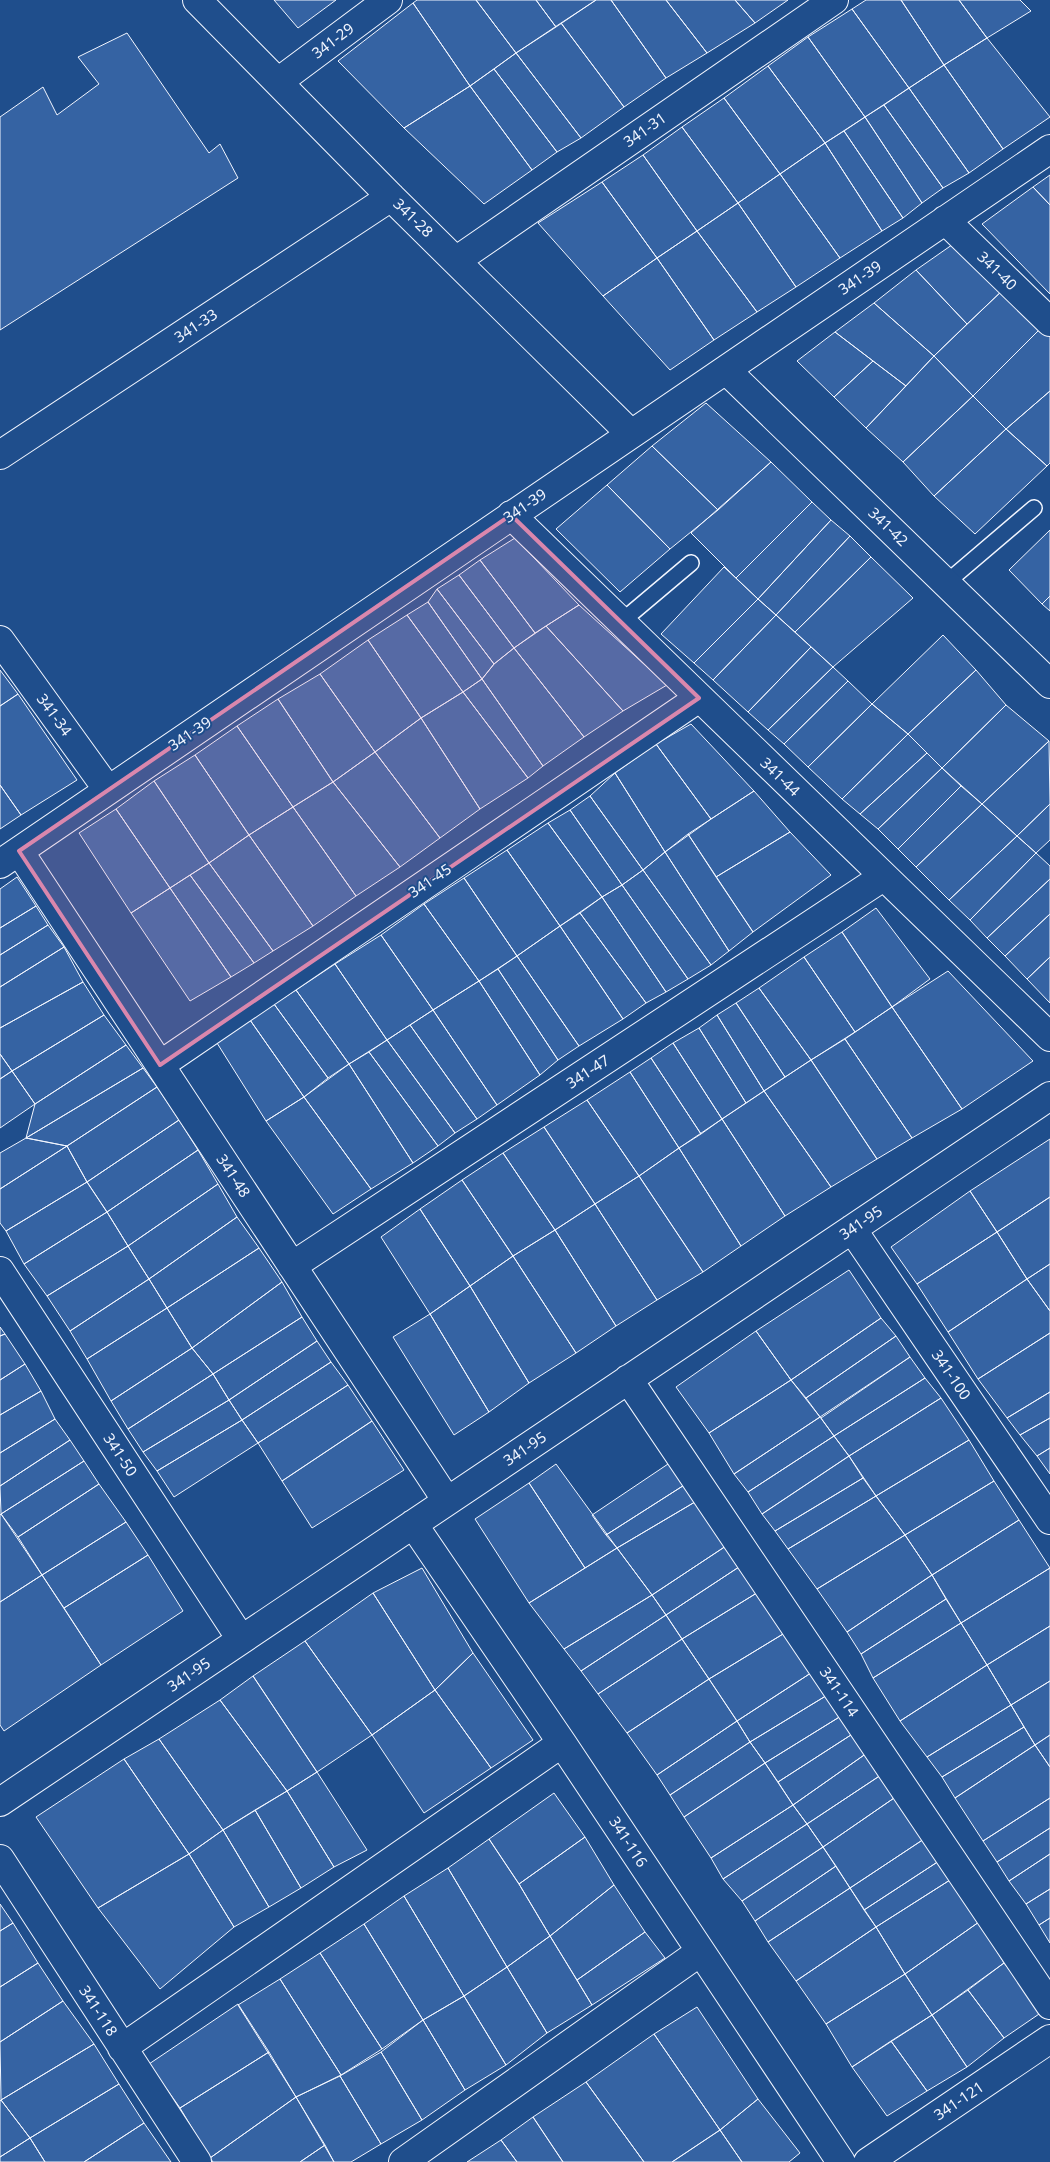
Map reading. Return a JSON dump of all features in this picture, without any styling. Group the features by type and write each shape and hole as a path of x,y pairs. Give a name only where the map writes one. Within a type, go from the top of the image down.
{"street":[{"name":"341-28","path":"197,0 392,197 632,434"},
{"name":"341-29","path":"278,82 388,0"},
{"name":"341-31","path":"456,260 834,0"},
{"name":"341-39","path":"10,857 1050,149"},
{"name":"341-33","path":"0,455 392,197"},
{"name":"341-40","path":"945,220 1050,322"},
{"name":"341-42","path":"726,370 1050,684"},
{"name":"341-44","path":"511,516 1050,1037"},
{"name":"341-34","path":"0,640 108,790"},
{"name":"341-45","path":"160,1065 699,698"},
{"name":"341-48","path":"10,857 160,1065 447,1501"},
{"name":"341-47","path":"292,1266 883,877"},
{"name":"341-95","path":"4,1792 413,1524 1050,1096"},
{"name":"341-100","path":"852,1229 1050,1520"},
{"name":"341-50","path":"0,1271 240,1639"},
{"name":"341-114","path":"628,1379 1050,2005"},
{"name":"341-116","path":"413,1524 562,1743 841,2162"},
{"path":"122,2048 562,1743"},
{"name":"341-118","path":"0,1859 197,2162"},
{"path":"403,2162 700,1952"},
{"name":"341-121","path":"868,2162 1050,2039"}],"lane":[{"path":"946,583 1034,508"},
{"path":"621,622 691,563"}],"highlighted area":[{"path":"511,515 699,698 160,1065 19,851"}],"building":[{"path":"274,0 336,0 298,28"},
{"path":"417,0 476,0 516,53 470,86 413,3"},
{"path":"476,0 536,0 556,27 516,53"},
{"path":"536,0 596,0 556,27"},
{"path":"596,0 611,0 666,78 624,107 561,23"},
{"path":"611,0 666,0 707,53 666,78"},
{"path":"666,0 735,0 755,23 707,53"},
{"path":"735,0 788,0 755,23"},
{"path":"866,0 901,0 944,65 909,88 852,9"},
{"path":"901,0 959,0 987,38 944,65"},
{"path":"959,0 1020,0 1031,11 987,38"},
{"path":"413,3 470,86 404,128 338,61"},
{"path":"852,9 909,88 865,117 808,37"},
{"path":"561,23 624,107 581,138 516,53"},
{"path":"127,33 209,153 220,144 238,178 0,330 0,117 43,87 57,115 99,84 78,57"},
{"path":"808,37 865,117 825,143 768,66"},
{"path":"987,38 1050,117 1003,149 944,65"},
{"path":"516,53 581,138 557,152 494,69"},
{"path":"944,65 1003,149 969,173 909,88"},
{"path":"768,66 825,143 780,174 724,98"},
{"path":"494,69 557,152 532,170 470,86"},
{"path":"470,86 532,170 484,204 404,128"},
{"path":"909,88 969,173 943,188 884,105"},
{"path":"724,98 780,174 738,203 682,127"},
{"path":"884,105 943,188 922,203 865,117"},
{"path":"865,117 922,203 903,218 844,131"},
{"path":"682,127 738,203 697,231 643,155"},
{"path":"844,131 903,218 882,231 825,143"},
{"path":"825,143 882,231 840,258 780,174"},
{"path":"643,155 697,231 657,258 602,182"},
{"path":"780,174 840,258 796,287 738,203"},
{"path":"1050,175 1050,205 1033,187"},
{"path":"602,182 657,258 603,296 538,223"},
{"path":"1033,187 1050,205 1050,294 982,224"},
{"path":"738,203 796,287 757,312 697,231"},
{"path":"697,231 757,312 714,340 657,258"},
{"path":"959,240 1006,287 967,324 916,270"},
{"path":"657,258 714,340 670,370 603,296"},
{"path":"916,270 967,324 934,356 874,303"},
{"path":"1006,287 1043,326 973,396 934,356"},
{"path":"874,303 934,356 906,386 835,332"},
{"path":"1043,326 1050,333 1050,391 1006,429 973,396"},
{"path":"835,332 873,361 834,397 797,361"},
{"path":"934,356 973,396 903,462 866,428"},
{"path":"873,361 906,386 866,428 834,397"},
{"path":"1050,391 1050,463 1047,466 1006,429"},
{"path":"973,396 1006,429 934,496 903,462"},
{"path":"706,403 771,462 718,510 652,446"},
{"path":"1006,429 1047,466 975,534 934,496"},
{"path":"652,446 718,510 670,549 607,485"},
{"path":"771,462 812,502 736,578 691,533"},
{"path":"607,485 670,549 620,592 556,529"},
{"path":"812,502 831,520 758,599 736,578"},
{"path":"831,520 850,536 776,615 758,599"},
{"path":"1050,530 1050,596 1042,604 1009,570"},
{"path":"850,536 871,557 795,632 776,615"},
{"path":"515,538 579,605 535,633 480,560"},
{"path":"871,557 913,598 833,667 795,632"},
{"path":"480,560 535,633 514,648 459,575"},
{"path":"724,567 758,599 694,663 661,634"},
{"path":"459,575 514,648 494,664 437,589"},
{"path":"437,589 494,664 482,679 428,602"},
{"path":"1050,596 1050,611 1042,604"},
{"path":"758,599 776,615 713,680 694,663"},
{"path":"428,602 482,679 463,692 407,615"},
{"path":"579,605 667,685 623,711 546,626"},
{"path":"407,615 463,692 421,718 368,640"},
{"path":"776,615 811,647 748,712 713,680"},
{"path":"546,626 623,711 584,737 514,648"},
{"path":"943,635 976,670 908,734 872,704"},
{"path":"368,640 421,718 375,752 320,674"},
{"path":"811,647 833,667 768,730 748,712"},
{"path":"514,648 584,737 543,766 482,679 494,664"},
{"path":"833,667 848,681 784,744 768,730"},
{"path":"0,670 18,694 0,706"},
{"path":"976,670 1006,705 942,768 908,734"},
{"path":"320,674 375,752 333,782 278,699"},
{"path":"482,679 543,766 528,778 463,692"},
{"path":"848,681 872,704 808,767 784,744"},
{"path":"463,692 528,778 480,809 421,718"},
{"path":"18,694 77,780 21,815 0,785 0,706"},
{"path":"278,699 333,782 293,807 237,726"},
{"path":"872,704 908,734 842,799 808,767"},
{"path":"1006,705 1049,741 982,804 942,768"},
{"path":"421,718 480,809 440,838 375,752"},
{"path":"691,724 754,791 711,819 656,744"},
{"path":"237,726 293,807 249,835 195,755"},
{"path":"908,734 927,753 860,814 842,799"},
{"path":"1049,741 1050,804 1017,836 982,804"},
{"path":"656,744 711,819 665,852 615,773"},
{"path":"375,752 440,838 400,867 333,782"},
{"path":"927,753 942,768 878,829 860,814"},
{"path":"195,755 249,835 209,863 154,781"},
{"path":"942,768 961,786 898,849 878,829"},
{"path":"615,773 665,852 643,870 590,796"},
{"path":"154,781 209,863 170,888 116,809"},
{"path":"333,782 400,867 356,896 293,807"},
{"path":"0,785 21,815 0,829"},
{"path":"961,786 982,804 916,867 898,849"},
{"path":"754,791 790,832 716,877 688,834"},
{"path":"590,796 643,870 622,885 570,810"},
{"path":"982,804 1017,836 949,900 916,867"},
{"path":"1050,804 1050,840 1036,853 1017,836"},
{"path":"293,807 356,896 313,926 249,835"},
{"path":"116,809 170,888 131,913 79,833"},
{"path":"570,810 622,885 602,897 548,823"},
{"path":"548,823 602,897 560,926 507,850"},
{"path":"790,832 831,875 753,932 716,877"},
{"path":"688,834 753,932 729,951 665,852"},
{"path":"249,835 313,926 273,951 209,863"},
{"path":"1017,836 1036,853 970,920 949,900"},
{"path":"507,850 560,926 517,956 464,878"},
{"path":"665,852 729,951 711,965 643,870"},
{"path":"1036,853 1050,866 1050,879 987,938 970,920"},
{"path":"209,863 273,951 254,963 190,875"},
{"path":"643,870 711,965 688,979 622,885"},
{"path":"190,875 254,963 231,977 170,888"},
{"path":"17,877 36,906 0,928 0,889"},
{"path":"464,878 517,956 479,981 424,904"},
{"path":"1050,879 1050,914 1005,956 987,938"},
{"path":"622,885 688,979 666,992 602,897"},
{"path":"170,888 231,977 190,1001 131,913"},
{"path":"602,897 666,992 646,1003 580,913"},
{"path":"424,904 479,981 433,1010 381,935"},
{"path":"36,906 48,925 0,955 0,928"},
{"path":"876,908 930,979 892,1007 842,932"},
{"path":"580,913 646,1003 623,1019 560,926"},
{"path":"1050,914 1050,957 1027,979 1005,956"},
{"path":"48,925 64,947 0,987 0,955"},
{"path":"560,926 623,1019 579,1046 517,956"},
{"path":"842,932 892,1007 855,1032 804,957"},
{"path":"381,935 433,1010 387,1040 335,964"},
{"path":"64,947 83,982 0,1028 0,987"},
{"path":"517,956 579,1046 558,1060 498,969"},
{"path":"804,957 855,1032 811,1060 759,988"},
{"path":"1050,957 1050,1003 1027,979"},
{"path":"335,964 387,1040 349,1064 296,990"},
{"path":"498,969 558,1060 540,1075 479,981"},
{"path":"948,971 1033,1061 962,1109 892,1007"},
{"path":"479,981 540,1075 497,1105 433,1010"},
{"path":"83,982 104,1015 12,1071 0,1054 0,1028"},
{"path":"759,988 811,1060 785,1077 736,1003"},
{"path":"296,990 349,1064 328,1078 274,1004"},
{"path":"736,1003 785,1077 764,1091 717,1015"},
{"path":"274,1004 328,1078 304,1097 250,1020"},
{"path":"892,1007 962,1109 912,1138 845,1039"},
{"path":"433,1010 497,1105 477,1119 410,1025"},
{"path":"104,1015 126,1045 35,1104 12,1071"},
{"path":"717,1015 764,1091 746,1103 699,1028"},
{"path":"250,1020 304,1097 266,1121 217,1043"},
{"path":"410,1025 477,1119 455,1133 387,1040"},
{"path":"699,1028 746,1103 722,1119 673,1043"},
{"path":"845,1039 912,1138 877,1159 811,1060"},
{"path":"387,1040 455,1133 438,1146 369,1052"},
{"path":"673,1043 722,1119 701,1134 651,1058"},
{"path":"126,1045 143,1068 26,1138 35,1104"},
{"path":"369,1052 438,1146 413,1163 349,1064"},
{"path":"0,1054 12,1071 0,1079"},
{"path":"651,1058 701,1134 679,1148 630,1072"},
{"path":"811,1060 877,1159 831,1187 764,1091"},
{"path":"349,1064 413,1163 371,1189 304,1097"},
{"path":"143,1068 157,1087 67,1146 26,1138"},
{"path":"12,1071 35,1104 0,1128 0,1079"},
{"path":"630,1072 679,1148 639,1176 587,1100"},
{"path":"157,1087 179,1120 87,1182 67,1146"},
{"path":"764,1091 831,1187 785,1216 722,1119"},
{"path":"304,1097 371,1189 333,1214 266,1121"},
{"path":"587,1100 639,1176 595,1204 544,1127"},
{"path":"722,1119 785,1216 741,1246 679,1148"},
{"path":"179,1120 198,1150 107,1212 87,1182"},
{"path":"544,1127 595,1204 555,1230 503,1153"},
{"path":"26,1138 67,1146 0,1189 0,1153"},
{"path":"1050,1139 1050,1197 997,1232 970,1191"},
{"path":"67,1146 87,1182 6,1231 0,1223 0,1189"},
{"path":"679,1148 741,1246 703,1272 639,1176"},
{"path":"198,1150 218,1184 128,1246 107,1212"},
{"path":"503,1153 555,1230 513,1256 462,1180"},
{"path":"639,1176 703,1272 657,1300 595,1204"},
{"path":"462,1180 513,1256 470,1286 420,1209"},
{"path":"87,1182 107,1212 24,1264 6,1231"},
{"path":"218,1184 237,1217 149,1279 128,1246"},
{"path":"970,1191 997,1232 917,1284 891,1247"},
{"path":"1050,1197 1050,1264 1027,1279 997,1232"},
{"path":"595,1204 657,1300 616,1326 555,1230"},
{"path":"420,1209 470,1286 430,1314 381,1237"},
{"path":"107,1212 128,1246 47,1296 24,1264"},
{"path":"237,1217 259,1248 167,1308 149,1279"},
{"path":"555,1230 616,1326 576,1353 513,1256"},
{"path":"997,1232 1027,1279 948,1332 917,1284"},
{"path":"128,1246 149,1279 70,1331 47,1296"},
{"path":"259,1248 282,1282 192,1348 167,1308"},
{"path":"513,1256 576,1353 529,1383 470,1286"},
{"path":"1050,1264 1050,1311 1027,1279"},
{"path":"849,1270 881,1318 791,1380 756,1331"},
{"path":"149,1279 167,1308 87,1359 70,1331"},
{"path":"1027,1279 1050,1311 1050,1333 978,1379 948,1332"},
{"path":"282,1282 302,1317 213,1374 192,1348"},
{"path":"470,1286 529,1383 489,1412 430,1314"},
{"path":"167,1308 192,1348 111,1401 87,1359"},
{"path":"430,1314 489,1412 454,1435 393,1337"},
{"path":"302,1317 317,1341 229,1400 213,1374"},
{"path":"881,1318 896,1336 806,1398 791,1380"},
{"path":"0,1327 5,1334 0,1336"},
{"path":"756,1331 791,1380 709,1433 676,1387"},
{"path":"1050,1333 1050,1392 1007,1418 978,1379"},
{"path":"5,1334 25,1364 0,1380 0,1336"},
{"path":"896,1336 910,1357 820,1417 806,1398"},
{"path":"317,1341 331,1362 242,1420 229,1400"},
{"path":"192,1348 213,1374 128,1429 111,1401"},
{"path":"910,1357 925,1378 834,1436 821,1418"},
{"path":"331,1362 348,1385 258,1443 242,1420"},
{"path":"25,1364 41,1391 0,1415 0,1380"},
{"path":"213,1374 229,1400 143,1452 128,1429"},
{"path":"925,1378 941,1398 849,1456 834,1436"},
{"path":"791,1380 820,1417 734,1474 709,1433"},
{"path":"348,1385 372,1421 282,1481 258,1443"},
{"path":"41,1391 55,1419 0,1453 0,1415"},
{"path":"1050,1392 1050,1418 1020,1435 1007,1418"},
{"path":"941,1398 969,1440 876,1496 849,1456"},
{"path":"229,1400 242,1420 157,1471 143,1452"},
{"path":"820,1417 834,1436 748,1492 734,1474"},
{"path":"1050,1418 1050,1448 1037,1456 1020,1435"},
{"path":"55,1419 70,1440 0,1486 0,1453"},
{"path":"242,1420 258,1443 174,1497 157,1471"},
{"path":"372,1421 404,1470 312,1528 282,1481"},
{"path":"834,1436 849,1456 762,1514 748,1492"},
{"path":"70,1440 84,1461 1,1514 0,1486"},
{"path":"969,1440 994,1481 905,1535 876,1496"},
{"path":"1050,1448 1050,1474 1037,1456"},
{"path":"849,1456 863,1478 775,1531 762,1514"},
{"path":"674,1460 689,1482 606,1535 592,1515"},
{"path":"84,1461 99,1484 18,1537 1,1514"},
{"path":"556,1464 617,1548 585,1568 529,1483"},
{"path":"863,1478 876,1496 788,1549 775,1531"},
{"path":"994,1481 1019,1520 932,1575 905,1535"},
{"path":"689,1482 700,1499 617,1548 606,1535"},
{"path":"529,1483 585,1568 529,1603 475,1519"},
{"path":"99,1484 126,1522 42,1575 18,1537"},
{"path":"876,1496 905,1535 817,1589 788,1549"},
{"path":"700,1499 729,1544 652,1595 617,1548"},
{"path":"0,1515 42,1575 0,1602"},
{"path":"1019,1520 1050,1568 961,1623 932,1575"},
{"path":"126,1522 148,1555 64,1608 42,1575"},
{"path":"905,1535 932,1575 847,1632 817,1589"},
{"path":"729,1544 742,1565 666,1615 652,1595"},
{"path":"617,1548 652,1595 564,1649 529,1603"},
{"path":"148,1555 183,1611 101,1665 64,1608"},
{"path":"742,1565 760,1591 682,1639 666,1615"},
{"path":"422,1568 473,1653 435,1690 373,1593"},
{"path":"1050,1568 1050,1626 987,1665 961,1623"},
{"path":"42,1575 101,1665 4,1731 0,1725 0,1602"},
{"path":"932,1575 946,1599 861,1654 847,1632"},
{"path":"760,1591 788,1631 709,1679 682,1639"},
{"path":"373,1593 435,1690 372,1735 305,1641"},
{"path":"652,1595 666,1615 581,1671 564,1649"},
{"path":"946,1599 961,1623 873,1678 861,1654"},
{"path":"666,1615 682,1639 598,1694 581,1671"},
{"path":"961,1623 987,1665 900,1721 873,1678"},
{"path":"1050,1626 1050,1681 1011,1705 987,1665"},
{"path":"788,1631 814,1671 737,1721 709,1679"},
{"path":"682,1639 709,1679 627,1733 598,1694"},
{"path":"305,1641 372,1735 317,1772 253,1676"},
{"path":"473,1653 533,1740 491,1768 435,1690"},
{"path":"987,1665 1011,1705 927,1757 900,1721"},
{"path":"814,1671 829,1694 750,1742 737,1721"},
{"path":"253,1676 317,1772 287,1791 220,1700"},
{"path":"709,1679 737,1721 657,1775 627,1733"},
{"path":"1050,1681 1050,1735 1035,1745 1011,1705"},
{"path":"435,1690 491,1768 424,1813 372,1735"},
{"path":"829,1694 841,1716 765,1763 750,1742"},
{"path":"220,1700 287,1791 223,1830 159,1739"},
{"path":"1011,1705 1024,1727 942,1777 927,1757"},
{"path":"841,1716 854,1733 778,1782 765,1763"},
{"path":"737,1721 750,1742 670,1795 657,1775"},
{"path":"1024,1727 1035,1745 955,1798 942,1777"},
{"path":"854,1733 867,1753 793,1805 778,1782"},
{"path":"1050,1735 1050,1767 1035,1745"},
{"path":"159,1739 223,1830 189,1854 124,1759"},
{"path":"750,1742 765,1763 684,1817 670,1795"},
{"path":"1035,1745 1050,1767 1050,1798 983,1841 955,1798"},
{"path":"867,1753 881,1775 807,1824 793,1805"},
{"path":"124,1759 189,1854 98,1908 36,1817"},
{"path":"765,1763 793,1805 711,1858 684,1817"},
{"path":"317,1772 367,1850 334,1867 287,1791"},
{"path":"881,1775 897,1796 823,1847 807,1824"},
{"path":"287,1791 334,1867 301,1888 255,1810"},
{"path":"554,1793 585,1837 519,1884 489,1839"},
{"path":"897,1796 924,1839 850,1888 823,1847"},
{"path":"1050,1798 1050,1828 997,1862 983,1841"},
{"path":"793,1805 807,1824 723,1879 711,1858"},
{"path":"255,1810 301,1888 269,1907 223,1830"},
{"path":"807,1824 823,1847 742,1901 723,1879"},
{"path":"1050,1828 1050,1854 1009,1881 997,1862"},
{"path":"223,1830 269,1907 234,1927 189,1854"},
{"path":"585,1837 614,1885 550,1936 519,1884"},
{"path":"489,1839 550,1936 507,1967 448,1868"},
{"path":"924,1839 939,1861 864,1910 850,1888"},
{"path":"823,1847 836,1866 755,1921 742,1901"},
{"path":"189,1854 234,1927 160,1989 98,1908"},
{"path":"1050,1854 1050,1889 1026,1904 1009,1881"},
{"path":"939,1861 950,1880 876,1927 864,1910"},
{"path":"836,1866 850,1888 768,1942 755,1921"},
{"path":"448,1868 507,1967 464,1996 404,1896"},
{"path":"950,1880 979,1922 905,1974 876,1927"},
{"path":"614,1885 645,1932 577,1980 550,1936"},
{"path":"850,1888 876,1927 796,1981 768,1942"},
{"path":"1050,1889 1050,1918 1039,1925 1026,1904"},
{"path":"404,1896 464,1996 423,2020 364,1924"},
{"path":"0,1904 13,1923 0,1931"},
{"path":"1050,1918 1050,1943 1039,1925"},
{"path":"979,1922 1004,1963 932,2015 905,1974"},
{"path":"13,1923 38,1963 0,1987 0,1931"},
{"path":"364,1924 423,2020 382,2049 320,1953"},
{"path":"876,1927 905,1974 826,2024 796,1981"},
{"path":"645,1932 665,1958 592,2005 577,1980"},
{"path":"550,1936 592,2005 547,2033 507,1967"},
{"path":"320,1953 382,2049 341,2075 280,1979"},
{"path":"38,1963 63,2001 0,2042 0,1987"},
{"path":"1004,1963 1042,2012 1004,2038 968,1990"},
{"path":"507,1967 547,2033 506,2065 464,1996"},
{"path":"905,1974 932,2015 852,2067 826,2024"},
{"path":"280,1979 341,2075 296,2097 238,2005"},
{"path":"968,1990 1004,2038 967,2067 932,2015"},
{"path":"464,1996 506,2065 465,2090 423,2020"},
{"path":"63,2001 94,2044 1,2100 0,2042"},
{"path":"238,2004 269,2052 180,2108 149,2064"},
{"path":"697,2007 758,2099 720,2130 654,2034"},
{"path":"932,2015 967,2067 927,2091 891,2041"},
{"path":"423,2020 465,2090 422,2120 381,2052"},
{"path":"654,2034 720,2130 672,2162 644,2162 586,2082"},
{"path":"891,2041 927,2091 887,2116 852,2067"},
{"path":"94,2044 119,2084 30,2138 1,2100"},
{"path":"269,2052 296,2097 210,2158 180,2108"},
{"path":"381,2052 422,2120 381,2144 340,2076"},
{"path":"340,2076 381,2144 351,2162 334,2162 296,2097"},
{"path":"586,2082 644,2162 563,2162 533,2117"},
{"path":"119,2084 144,2123 84,2162 45,2162 30,2138"},
{"path":"296,2097 325,2145 300,2162 213,2162 210,2158"},
{"path":"758,2099 800,2153 789,2162 742,2162 720,2130"},
{"path":"0,2101 30,2138 0,2157"},
{"path":"533,2117 563,2162 517,2162 501,2140"},
{"path":"144,2123 171,2162 84,2162"},
{"path":"720,2130 742,2162 672,2162"},
{"path":"30,2138 45,2162 0,2162 0,2157"},
{"path":"501,2140 517,2162 467,2162"},
{"path":"325,2145 334,2162 300,2162"}]}
